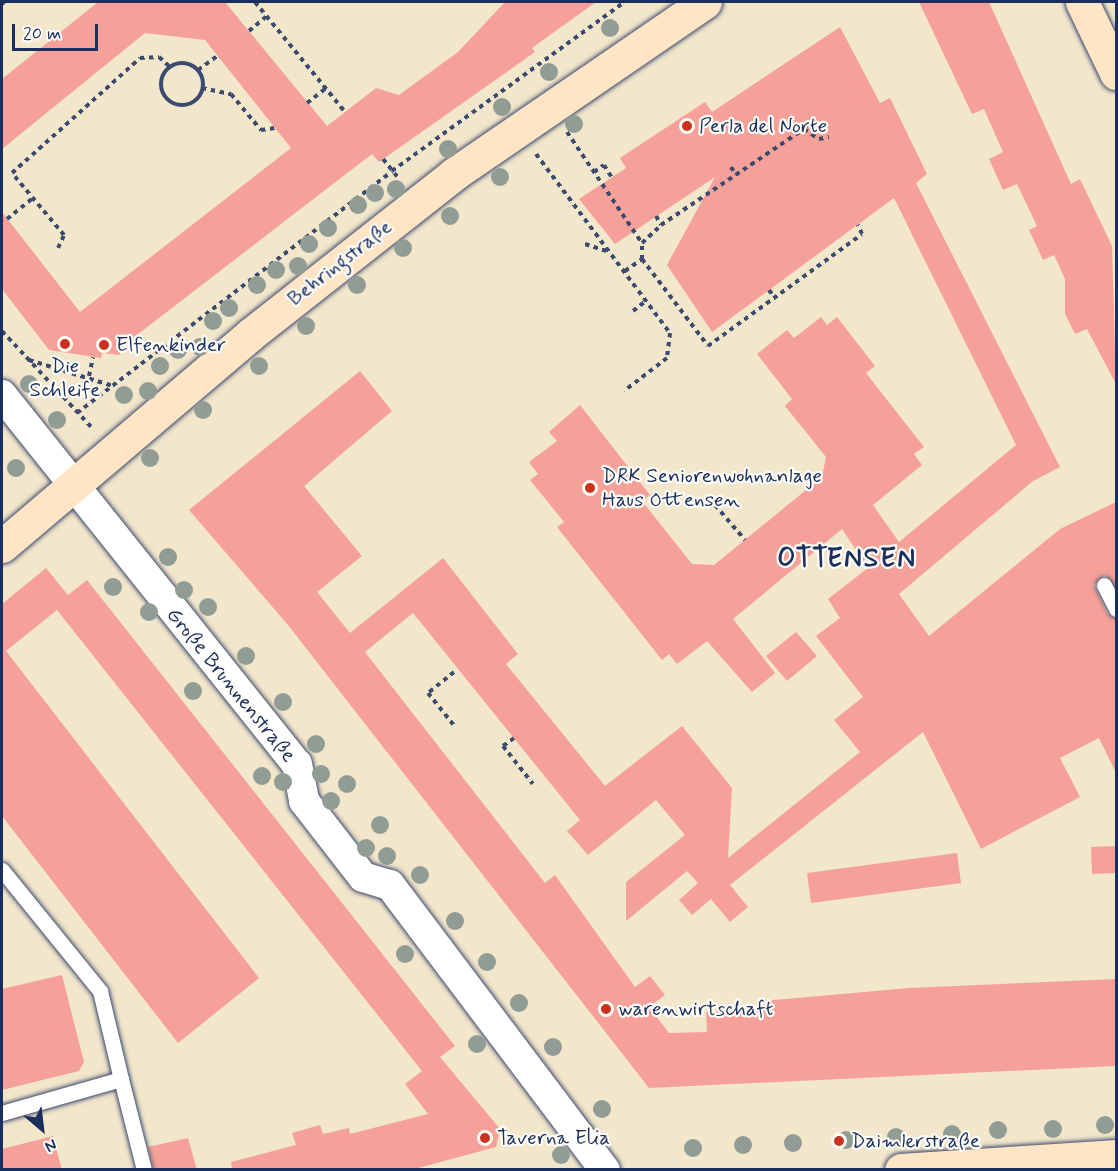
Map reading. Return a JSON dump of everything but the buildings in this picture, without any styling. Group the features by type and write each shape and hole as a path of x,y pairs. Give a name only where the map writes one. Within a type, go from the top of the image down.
{"main road":[{"path":"1082,2 1116,73"},
{"name":"Behringstraße","path":"2,546 251,334 550,106 707,3"},
{"path":"901,1170 1116,1156"}],"street":[{"name":"Große Brunnenstraße","path":"2,395 72,488 297,765 304,801 363,877 390,885 605,1170"}],"lane":[{"path":"1104,585 1116,609"},
{"path":"2,870 100,991 144,1170"},
{"path":"2,1113 121,1078"}],"path":[{"path":"255,2 345,112"},
{"path":"78,413 392,171 625,2"},
{"path":"249,31 267,16"},
{"path":"198,70 217,56"},
{"path":"58,249 64,235 12,172 140,58 159,57 169,66"},
{"path":"169,66 188,63 198,70 202,88"},
{"path":"169,66 160,84 170,101 190,103 202,88"},
{"path":"202,88 231,94 261,130 275,128"},
{"path":"307,103 326,88"},
{"path":"550,106 642,243 642,259 708,346 862,234 858,225"},
{"path":"642,243 662,225 804,129 809,122"},
{"path":"804,129 819,139 829,137"},
{"path":"517,130 670,333 672,346 667,358 624,391"},
{"path":"594,172 604,165 612,178"},
{"path":"731,167 736,175"},
{"path":"7,219 33,198"},
{"path":"656,216 662,225"},
{"path":"585,244 611,252"},
{"path":"625,271 642,259"},
{"path":"769,290 774,297"},
{"path":"633,311 646,301"},
{"path":"2,331 114,452"},
{"path":"89,376 93,357"},
{"path":"28,360 89,376 113,386"},
{"path":"715,505 745,540"},
{"path":"454,672 428,693 456,728"},
{"path":"513,738 503,746 533,784"}],"place":[{"name":"Perla del Norte","path":"687,126"},
{"name":"Die Schleife","path":"65,344"},
{"name":"Elfenkinder","path":"104,345"},
{"name":"DRK Seniorenwohnanlage Haus Ottensen","path":"590,488"},
{"name":"warenwirtschaft","path":"606,1009"},
{"name":"Taverna Elia","path":"485,1138"},
{"name":"Daimlerstraße","path":"839,1141"}],"district":[{"name":"OTTENSEN","path":"847,559"}]}
